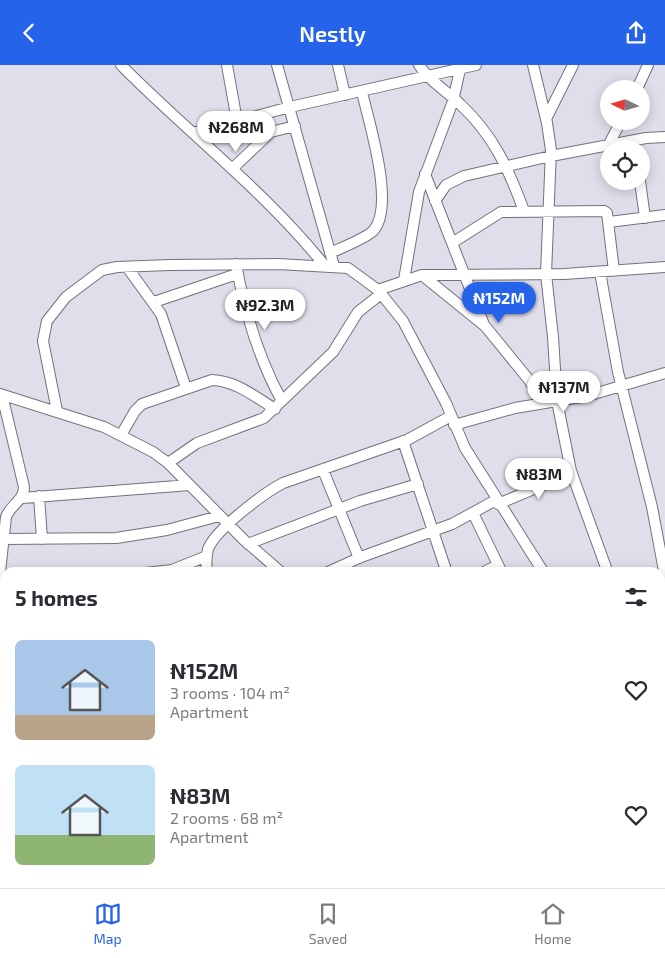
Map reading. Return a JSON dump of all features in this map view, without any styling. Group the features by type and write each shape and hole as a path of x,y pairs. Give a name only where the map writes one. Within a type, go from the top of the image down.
{"street":[{"path":"120,65 166,110 232,167 329,266"},
{"path":"226,65 237,121"},
{"path":"277,65 330,253 329,266"},
{"path":"338,65 345,95"},
{"path":"419,65 426,77 470,115 500,152 524,211"},
{"path":"193,133 290,107 476,65"},
{"path":"533,65 546,119 551,156 547,212 546,275 553,337 557,401 565,451 606,567"},
{"path":"546,119 573,65"},
{"path":"640,80 648,65"},
{"path":"404,280 411,232 425,174 453,99 461,67"},
{"path":"330,253 373,232 382,211 378,170 362,92"},
{"path":"232,167 272,132 295,126"},
{"path":"650,141 665,137"},
{"path":"436,201 446,185 454,180 507,166 600,147"},
{"path":"425,174 485,326"},
{"path":"641,190 645,218"},
{"path":"452,243 501,212 604,211 607,213 609,222 614,271"},
{"path":"609,222 665,215"},
{"path":"57,411 43,341 46,321 66,297 102,270 127,267 236,269 329,266 348,268 380,292 403,321 465,448 497,502 540,567"},
{"path":"127,267 161,314 186,388"},
{"path":"168,463 197,443 264,418 333,352 358,312 380,292 404,280 422,275 546,275 665,267"},
{"path":"154,302 236,269"},
{"path":"236,269 257,349 278,405"},
{"path":"600,272 621,386 652,507 663,567"},
{"path":"422,275 485,326 529,380 543,403"},
{"path":"207,567 208,548 228,525 269,491 283,483 403,441 452,421 515,407 587,396 665,373"},
{"path":"121,435 134,411 142,404 212,380 224,381 242,387 278,405"},
{"path":"1,567 8,511 22,498 24,487 1,395 104,427 168,463 228,525 275,567"},
{"path":"403,441 445,567"},
{"path":"323,470 359,558"},
{"path":"339,567 433,531 497,502 572,473"},
{"path":"248,544 339,509 418,484"},
{"path":"22,498 190,485"},
{"path":"39,497 42,539"},
{"path":"473,513 499,567"},
{"path":"4,539 116,538 144,534 220,516"},
{"path":"179,567 207,555"}]}
